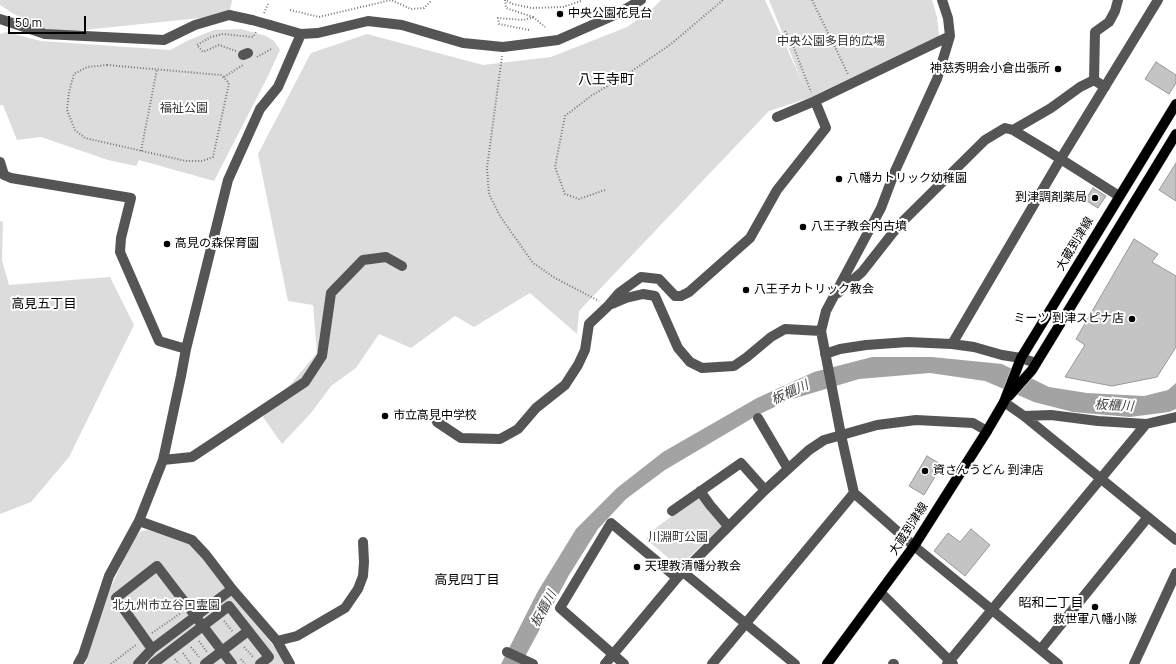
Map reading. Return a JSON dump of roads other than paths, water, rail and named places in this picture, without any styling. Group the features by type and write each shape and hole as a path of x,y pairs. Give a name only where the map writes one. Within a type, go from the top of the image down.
{"main road":[{"name":"大蔵到津線","path":"827,664 881,593 914,546 987,431 1004,402 1020,362 1176,104"},
{"name":"大蔵到津線","path":"1004,402 1034,367 1176,134"}],"street":[{"path":"1,20 45,34 164,40 195,25 229,15 257,18 270,25 301,34 318,33 368,21 402,25 463,43 503,47 558,40 618,14 640,0"},
{"path":"942,0 948,18 950,36 937,79 895,171 881,208 826,311 821,331 832,392 854,493 914,546 1058,664"},
{"path":"1094,80 1095,32 1109,22 1115,11 1118,0"},
{"path":"952,344 1060,160 1158,0"},
{"path":"78,664 83,655 109,576 140,521 163,460 182,376 186,349 228,180 260,109 278,87 301,34"},
{"path":"777,117 815,101 950,36"},
{"path":"1094,80 1105,87"},
{"path":"1013,130 1051,108 1080,87 1094,80"},
{"path":"437,422 461,438 500,439 518,429 536,408 565,385 578,365 585,350 589,324 619,293 641,277 659,279 675,296 681,296 689,292 750,238 778,190 826,128 815,101"},
{"path":"834,297 862,272 899,225 985,140 1005,128 1013,130 1119,196"},
{"path":"0,162 4,175 11,178 131,198 121,238 120,252 159,341 186,349"},
{"path":"163,460 192,457 305,382 322,356 331,293 363,260 386,257 402,266"},
{"path":"608,306 626,298 643,294 655,296 678,348 690,362 702,368 734,366 771,337 785,329 821,331"},
{"path":"826,356 840,349 866,345 908,342 952,344 974,347 1002,355 1034,367"},
{"path":"1004,402 1024,416 1176,540"},
{"path":"1024,416 1051,415 1098,421 1146,424 1176,417"},
{"path":"758,418 788,469"},
{"path":"606,664 680,575 765,490 809,450 824,440 877,425 916,420 973,423 987,431"},
{"path":"881,593 950,663 1146,424"},
{"path":"672,511 741,463 765,490"},
{"path":"700,491 728,526"},
{"path":"712,664 854,493"},
{"path":"1041,649 1148,517"},
{"path":"140,521 192,540 277,641 290,664"},
{"path":"624,664 560,608 611,523 745,624 795,664"},
{"path":"277,641 297,636 345,608 358,589 363,576 364,562 362,542"},
{"path":"164,661 116,598 157,566 195,618 232,664"},
{"path":"1134,664 1176,573"},
{"path":"138,664 153,648 232,589"},
{"path":"153,664 164,661 185,640 229,606 269,656 260,664"},
{"path":"206,660 222,651 248,631"},
{"path":"507,652 530,663"}],"water":[{"name":"板櫃川","path":"872,357 932,357 1002,364 1049,387 1087,393 1144,396 1168,390 1176,383 1176,409 1169,412 1130,417 1073,412 1034,402 985,381 930,373 859,379 789,400 756,416 665,470 626,499 598,529 569,575 521,664 501,664 538,591 576,529 617,488 663,452 757,398 814,372"}],"place":[{"name":"中央公園花見台","path":"560,14"},
{"name":"神慈秀明会小倉出張所","path":"1058,69"},
{"name":"八幡カトリック幼稚園","path":"839,179"},
{"name":"到津調剤薬局","path":"1095,198"},
{"name":"八王子教会内古墳","path":"803,227"},
{"name":"高見の森保育園","path":"167,244"},
{"name":"八王子カトリック教会","path":"746,290"},
{"name":"ミーツ 到津スピナ店","path":"1132,319"},
{"name":"市立高見中学校","path":"385,416"},
{"name":"資さんうどん 到津店","path":"925,471"},
{"name":"天理教清幡分教会","path":"637,567"},
{"name":"救世軍八幡小隊","path":"1095,607"}],"district":[{"name":"八王寺町","path":"606,80"},
{"name":"高見五丁目","path":"44,304"},
{"name":"高見四丁目","path":"467,580"},
{"name":"昭和二丁目","path":"1051,603"}],"park label":[{"name":"中央公園多目的広場","path":"831,42"},
{"name":"福祉公園","path":"184,109"},
{"name":"川淵町公園","path":"678,538"},
{"name":"北九州市立谷口霊園","path":"166,606"}]}
